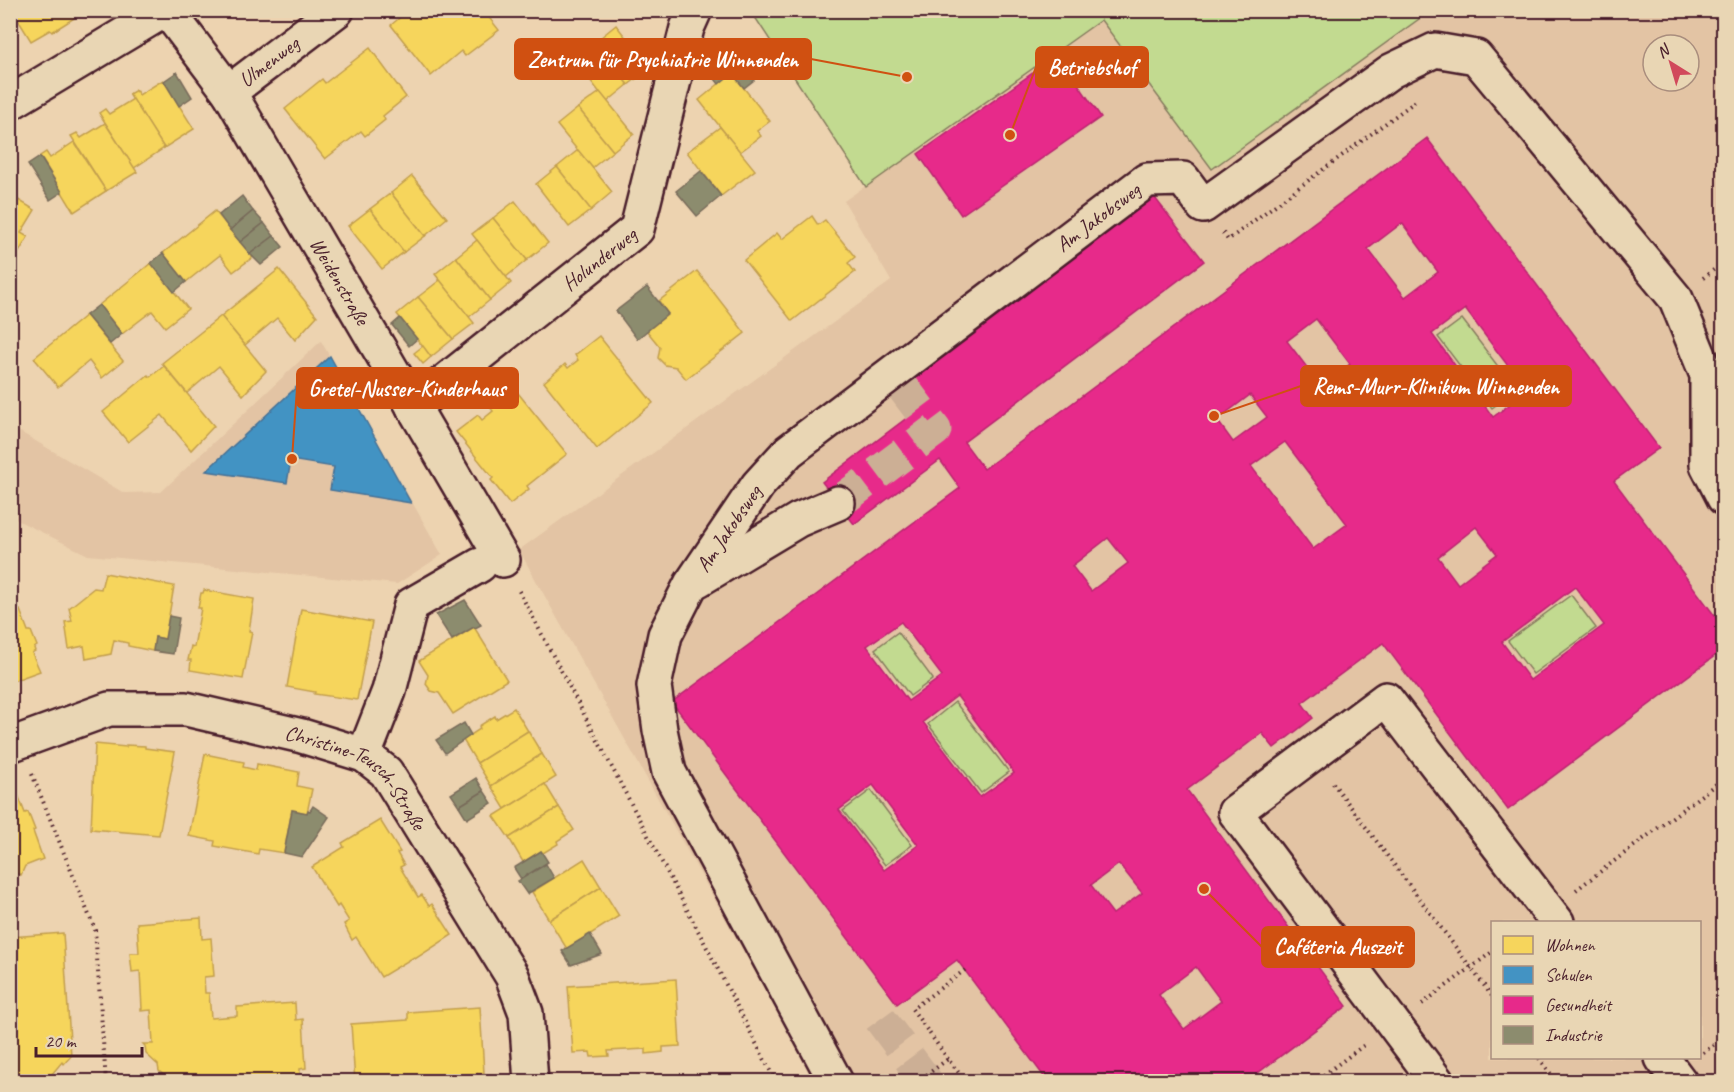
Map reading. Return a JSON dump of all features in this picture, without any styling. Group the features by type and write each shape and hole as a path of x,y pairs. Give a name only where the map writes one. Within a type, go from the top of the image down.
{"street":[{"name":"Weidenstraße","path":"166,10 229,93 413,407 491,562"},
{"path":"10,103 166,10"},
{"name":"Ulmenweg","path":"229,93 337,10"},
{"name":"Holunderweg","path":"413,407 637,229 687,28 695,10"},
{"name":"Am Jakobsweg","path":"836,1082 669,772 654,686 665,635 691,585 758,485 789,451 1147,180 1183,179 1203,206 1391,71 1435,50 1476,57 1676,298 1707,375 1707,465 1724,498"},
{"path":"758,485 798,520"},
{"path":"691,585 798,520 838,503"},
{"path":"364,755 389,691 411,605 491,562"},
{"path":"1437,1082 1235,812 1386,699 1553,917"},
{"name":"Christine-Teusch-Straße","path":"15,743 109,709 186,709 302,736 364,755 386,772 512,976 526,1013 531,1082"},
{"path":"1663,1059 1680,1082"}],"path":[{"path":"491,562 704,942 776,1082"},
{"path":"15,743 94,930 106,1082"},
{"path":"1312,755 1491,995"},
{"path":"1553,917 1724,778"},
{"path":"1314,1082 1491,953"},
{"path":"965,970 912,1010 966,1082"},
{"path":"1701,1055 1724,1037"},
{"path":"917,1082 948,1059"},
{"path":"1540,1059 1557,1082"}],"shaded area":[{"path":"1430,11 1723,11 1723,1081 816,1081 519,550 891,281 844,201 1102,20 1212,169"},
{"path":"321,341 442,555 397,584 88,555 11,517 10,426 124,493 161,492"}],"green space":[{"path":"751,11 1430,11 1212,169 1101,20 866,187"},
{"path":"1462,319 1516,390 1492,408 1438,337"},
{"path":"1571,595 1596,628 1533,674 1508,641"},
{"path":"898,632 933,679 910,696 875,649"},
{"path":"955,702 1009,772 981,793 928,724"},
{"path":"871,790 912,845 885,865 843,811"}],"building: Wohnen":[{"path":"12,10 87,10 52,32 50,30 31,41"},
{"path":"409,10 483,10 499,30 465,56 461,51 431,76 391,25"},
{"path":"616,25 650,68 628,85 595,42"},
{"path":"595,42 628,85 607,102 574,59"},
{"path":"370,48 406,97 383,116 385,120 365,136 361,131 325,159 285,109 322,79 325,83"},
{"path":"732,73 770,121 757,131 761,136 740,152 699,100"},
{"path":"163,80 194,129 164,148 129,94 136,90 139,95"},
{"path":"600,92 634,134 613,151 578,108"},
{"path":"133,99 164,148 134,168 99,113 105,109 109,114"},
{"path":"578,108 613,151 592,168 557,125"},
{"path":"105,123 137,172 106,191 71,136 77,133 81,138"},
{"path":"720,127 755,170 721,196 687,152"},
{"path":"74,142 106,191 74,212 40,156 46,152 50,158"},
{"path":"578,150 612,192 591,210 557,167"},
{"path":"557,167 591,210 569,227 536,184"},
{"path":"412,176 447,218 425,236 391,193"},
{"path":"391,193 425,236 404,252 370,209"},
{"path":"10,195 35,210 21,233 28,237 13,262 10,261"},
{"path":"515,201 548,243 527,260 493,218"},
{"path":"370,209 404,252 382,269 348,226"},
{"path":"215,211 253,257 233,272 220,255 186,282 163,253"},
{"path":"812,216 818,225 825,220 855,257 848,263 855,272 792,321 744,260 777,233 782,239"},
{"path":"493,218 527,260 506,277 472,234"},
{"path":"477,240 511,283 490,300 456,257"},
{"path":"456,257 490,300 469,317 435,274"},
{"path":"151,263 188,309 165,327 152,311 122,334 99,305"},
{"path":"279,269 317,316 295,340 277,318 245,345 221,316"},
{"path":"697,271 745,333 686,379 676,367 665,365 658,358 660,347 647,331 668,314 659,301"},
{"path":"440,280 474,323 453,339 418,297"},
{"path":"418,297 453,339 431,357 397,314"},
{"path":"86,315 123,361 102,378 89,361 58,387 34,358"},
{"path":"221,316 266,371 243,395 219,366 187,393 162,363"},
{"path":"599,336 653,403 597,449 544,382 565,364 568,368 578,360 575,355"},
{"path":"423,346 431,357 423,364 414,353"},
{"path":"164,366 214,426 191,450 162,415 128,442 103,412 148,375 150,377"},
{"path":"514,388 567,454 527,486 529,489 510,504 491,480 493,478 456,432 478,415 482,420 493,411 490,407"},
{"path":"105,573 174,586 165,639 155,637 153,651 128,646 128,643 114,640 111,654 86,659 84,646 69,649 65,622 72,621 69,608 94,588 101,589"},
{"path":"204,590 254,599 249,631 252,632 243,679 190,670 191,660 188,660 191,646 194,647 201,608 198,608 201,593"},
{"path":"301,609 372,622 357,700 314,694 315,692 287,687"},
{"path":"20,610 37,646 32,653 40,671 10,682 10,614"},
{"path":"474,627 507,680 453,714 439,693 431,691 426,684 428,675 419,661"},
{"path":"514,708 528,731 477,763 463,740 480,729 479,726"},
{"path":"528,731 542,754 491,786 477,763"},
{"path":"95,744 145,746 145,748 175,752 159,835 91,829"},
{"path":"205,754 244,762 243,767 256,770 257,764 299,772 297,786 312,789 307,813 292,810 284,853 259,849 258,854 214,846 215,841 189,836"},
{"path":"542,754 556,777 505,809 491,786"},
{"path":"545,784 559,807 509,838 494,816"},
{"path":"18,795 25,813 28,812 43,859 25,866 21,875 10,872 10,798"},
{"path":"559,807 574,830 557,841 558,844 523,862 509,838"},
{"path":"380,820 400,852 397,853 404,865 400,867 418,897 422,895 429,906 432,904 452,935 415,959 414,957 381,977 356,937 352,940 344,924 349,921 339,905 337,907 312,867 344,847 342,843"},
{"path":"584,859 601,887 549,920 532,892"},
{"path":"601,887 619,916 567,949 549,920"},
{"path":"201,918 202,939 211,938 214,976 204,977 205,993 209,993 211,1018 237,1016 237,1007 295,1003 296,1020 303,1019 306,1068 300,1069 300,1082 170,1081 146,1054 143,1044 153,1044 151,1010 141,1011 140,971 132,972 130,953 139,953 137,923"},
{"path":"63,933 71,1056 64,1064 62,1062 52,1074 54,1076 49,1082 10,1082 10,1025 14,1025 12,1009 10,1009 10,937"},
{"path":"676,979 680,1046 663,1047 663,1052 646,1054 646,1049 608,1051 609,1056 591,1057 590,1052 573,1053 568,986"},
{"path":"480,1007 484,1073 355,1082 351,1024 408,1020 408,1012"}],"building: Schulen":[{"path":"330,356 411,503 330,490 334,467 291,460 287,483 206,471"}],"building: Gesundheit":[{"path":"1058,55 1101,117 961,215 918,154"},
{"path":"1427,138 1659,448 1614,481 1724,628 1724,649 1508,810 1383,643 1302,703 1313,718 1274,748 1262,733 1187,790 1347,1006 1246,1082 1048,1082 957,960 897,1004 672,702 960,488 940,460 854,524 822,482 929,401 904,366 1145,185 1204,261 964,442 984,469","holes":["1402,223 1438,272 1405,297 1368,249","1465,309 1527,391 1493,417 1432,334","1316,319 1350,364 1321,386 1287,341","1250,395 1267,417 1233,442 1217,420","1285,442 1347,524 1313,549 1251,466","1476,527 1497,554 1458,584 1438,557","1108,538 1128,563 1091,591 1072,566","1575,587 1604,625 1530,680 1502,642","901,622 942,676 908,701 867,646","957,696 1014,773 980,797 923,722","873,785 918,845 884,870 839,810","1119,864 1142,893 1113,914 1091,885","1196,967 1221,1001 1184,1029 1159,995"]}],"building: Industrie":[{"path":"734,50 754,80 744,88 732,73 719,84 708,70"},
{"path":"177,72 192,97 179,106 164,81"},
{"path":"40,157 62,192 50,200 28,165"},
{"path":"701,171 721,196 697,216 676,191"},
{"path":"242,196 253,211 230,230 219,215"},
{"path":"253,211 264,223 240,242 230,230"},
{"path":"264,223 274,236 250,254 240,242"},
{"path":"274,236 283,247 261,265 250,254"},
{"path":"163,253 186,282 174,292 151,263"},
{"path":"647,287 668,314 637,339 616,311"},
{"path":"99,305 122,334 110,344 86,315"},
{"path":"400,318 417,339 409,346 392,325"},
{"path":"465,600 481,625 452,640 436,615"},
{"path":"169,616 179,618 173,654 153,651 155,637 165,639"},
{"path":"464,723 471,735 445,753 436,740"},
{"path":"476,778 484,791 459,806 451,794"},
{"path":"484,791 492,803 467,819 459,806"},
{"path":"313,806 329,817 302,857 284,853 292,810 307,813"},
{"path":"541,851 548,862 521,879 514,868"},
{"path":"546,864 554,878 527,894 518,881"},
{"path":"590,934 602,954 571,965 562,951"}],"tunnel":[{"path":"838,503 935,430 892,373"},
{"path":"880,1019 927,1082"}],"place":[{"name":"Zentrum für Psychiatrie Winnenden","path":"907,77"},
{"name":"Betriebshof","path":"1010,135"},
{"name":"Rems-Murr-Klinikum Winnenden","path":"1214,416"},
{"name":"Gretel-Nusser-Kinderhaus","path":"292,459"},
{"name":"Caféteria Auszeit","path":"1204,889"}]}
